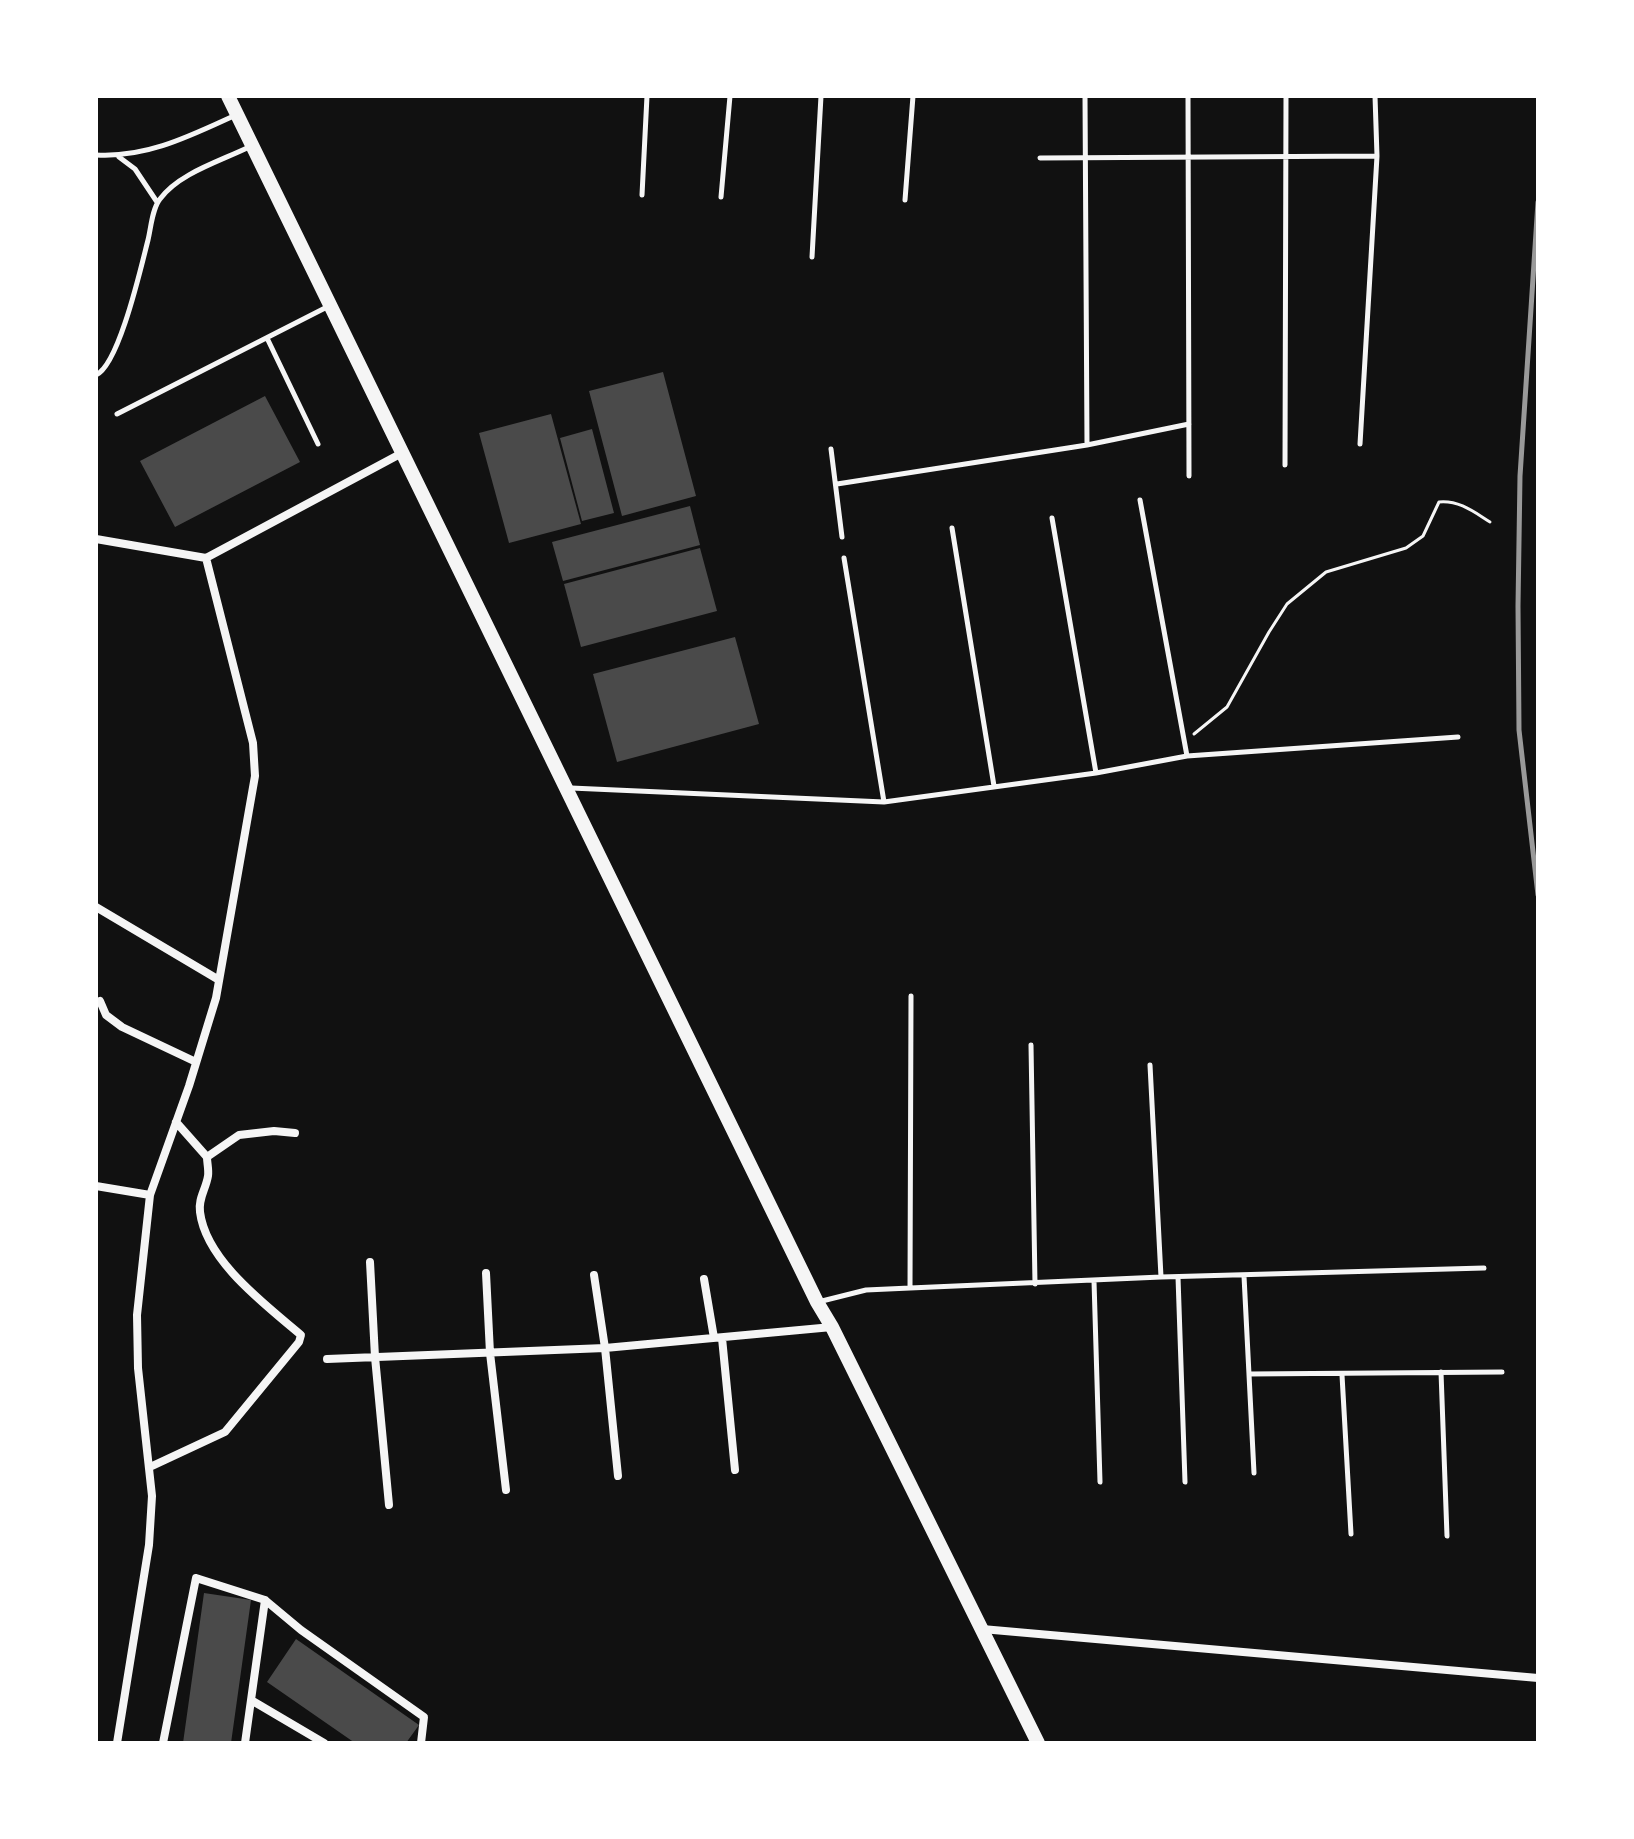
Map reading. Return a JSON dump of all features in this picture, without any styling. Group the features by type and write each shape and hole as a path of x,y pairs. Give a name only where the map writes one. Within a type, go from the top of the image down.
{"main road":[{"path":"228,96 817,1302 1038,1743"}],"street":[{"path":"96,539 206,558 403,452"},
{"path":"117,1743 149,1545 152,1496 138,1368 137,1315 150,1195 196,1062 219,980 255,776 253,743 206,558"},
{"path":"96,907 219,980"},
{"path":"100,1001 106,1015 122,1027 196,1062"},
{"path":"150,1467 225,1432 301,1338 244,1285 208,1236 200,1209 201,1194 208,1176 207,1157 176,1122"},
{"path":"207,1157 239,1135 274,1131 295,1133"},
{"path":"96,1186 150,1195"},
{"path":"370,1262 375,1357 389,1505"},
{"path":"486,1273 490,1353 506,1490"},
{"path":"594,1275 618,1476"},
{"path":"704,1279 718,1338 735,1470"},
{"path":"327,1359 605,1348 832,1327"},
{"path":"163,1743 196,1578 265,1600 301,1630 424,1717 421,1743"},
{"path":"245,1743 265,1600"},
{"path":"981,1629 1538,1678"},
{"path":"251,1700 324,1743"}],"lane":[{"path":"642,195 647,96"},
{"path":"721,197 730,96"},
{"path":"812,257 821,96"},
{"path":"905,200 913,96"},
{"path":"1085,96 1087,445"},
{"path":"1188,96 1189,476"},
{"path":"1285,465 1286,96"},
{"path":"1360,444 1377,156 1375,96"},
{"path":"96,155 118,156 173,144 237,115"},
{"path":"96,375 101,374 113,356 137,284 157,202 171,187 251,146"},
{"path":"118,156 135,169 157,202"},
{"path":"1040,158 1377,156"},
{"path":"117,414 330,305"},
{"path":"267,338 318,444"},
{"path":"837,484 1087,445 1189,424"},
{"path":"831,449 842,537"},
{"path":"1140,500 1187,756"},
{"path":"1052,518 1096,773"},
{"path":"952,528 994,786"},
{"path":"844,558 884,802"},
{"path":"566,788 884,802 1096,773 1187,756 1458,737"},
{"path":"910,1288 911,996"},
{"path":"1031,1045 1035,1284"},
{"path":"1150,1065 1161,1277"},
{"path":"817,1302 866,1290 1161,1277 1484,1268"},
{"path":"1244,1276 1254,1473"},
{"path":"1178,1277 1185,1482"},
{"path":"1094,1281 1100,1482"},
{"path":"1441,1372 1447,1536"},
{"path":"1249,1374 1502,1372"},
{"path":"1342,1375 1351,1534"}],"path":[{"path":"1185,742 1227,707 1287,604 1326,572 1406,548 1423,536 1439,502 1449,501 1465,506 1490,522"}],"building":[{"path":"663,372 696,496 622,516 589,391"},
{"path":"265,396 300,462 175,527 140,461"},
{"path":"551,414 581,524 509,543 479,433"},
{"path":"592,429 614,513 582,521 560,438"},
{"path":"690,506 700,545 563,581 552,542"},
{"path":"700,548 717,611 581,647 564,584"},
{"path":"735,637 759,724 617,762 593,674"},
{"path":"204,1593 251,1600 231,1743 183,1743"},
{"path":"296,1639 419,1725 406,1743 355,1743 267,1682"}],"railway":[{"path":"1538,202 1520,476 1518,606 1519,730 1538,895"}]}
